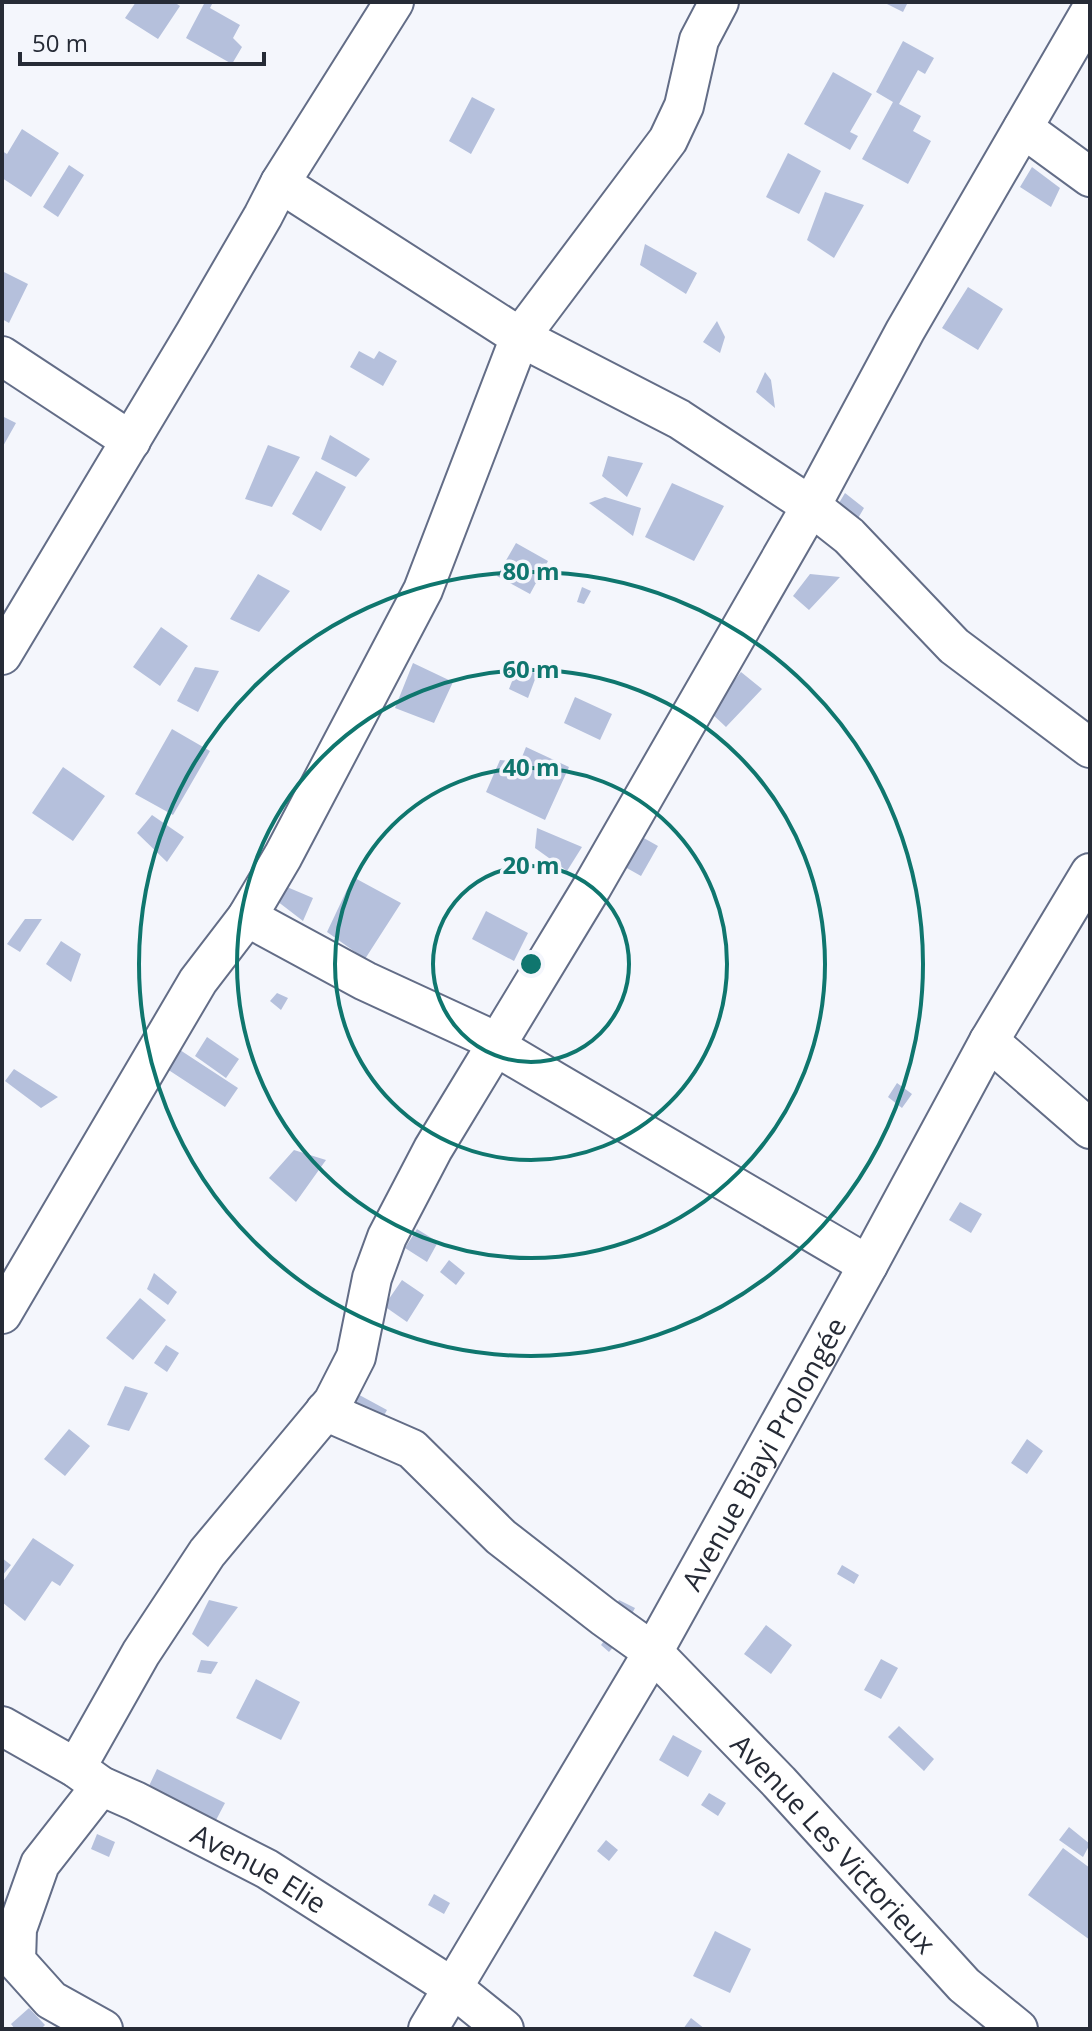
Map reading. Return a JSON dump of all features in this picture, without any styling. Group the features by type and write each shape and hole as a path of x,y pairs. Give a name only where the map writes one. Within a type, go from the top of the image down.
{"street":[{"path":"2,655 131,441 280,183 394,2"},
{"path":"2,1314 198,981 247,917 283,856 423,590 520,337 668,140 684,106 699,40 719,2"},
{"path":"103,2029 51,2000 16,1961 17,1929 40,1864 88,1777 141,1653 207,1553 333,1402 356,1357 372,1278 387,1237 433,1149 592,887 811,506 905,331 1090,12"},
{"path":"1023,128 1090,177"},
{"path":"280,183 520,337 679,419 811,506 849,536 954,646 1090,748"},
{"path":"2,356 131,441"},
{"name":"Avenue Biayi Prolongée","path":"428,2029 653,1652 989,1041 1090,873"},
{"path":"247,917 365,981 480,1034 495,1046 868,1265"},
{"path":"989,1041 1090,1129"},
{"name":"Avenue Les Victorieux","path":"325,1411 412,1449 501,1537 653,1652 779,1782 964,1985 1018,2029"},
{"name":"Avenue Elie","path":"2,1726 88,1777 267,1869 452,1987 504,2029"}],"building":[{"path":"136,2 174,2 180,6 158,39 125,18"},
{"path":"205,2 213,2 210,8 240,25 233,38 242,47 232,64 186,38"},
{"path":"883,2 908,2 903,12"},
{"path":"903,41 934,58 925,74 918,70 899,104 921,116 913,131 931,141 908,184 862,159 893,102 876,92"},
{"path":"833,72 872,94 850,132 858,136 850,150 804,124"},
{"path":"472,97 495,109 471,154 449,141"},
{"path":"22,129 59,153 31,197 2,178 2,151 7,154"},
{"path":"788,153 821,171 799,214 766,197"},
{"path":"69,165 84,175 58,217 43,207"},
{"path":"1032,167 1060,188 1051,207 1020,187"},
{"path":"825,192 864,205 834,258 807,240"},
{"path":"645,244 697,273 686,294 640,265"},
{"path":"2,271 28,284 9,323 2,319"},
{"path":"968,287 1003,309 978,350 942,328"},
{"path":"717,321 725,337 720,353 703,342"},
{"path":"359,351 374,359 379,351 397,361 383,386 350,367"},
{"path":"765,372 771,380 775,408 756,392"},
{"path":"2,416 16,423 2,448"},
{"path":"330,435 370,459 356,477 321,459"},
{"path":"268,445 300,457 272,507 245,499"},
{"path":"608,456 643,463 627,497 602,476"},
{"path":"316,471 346,487 321,531 292,514"},
{"path":"672,483 724,506 694,561 645,537"},
{"path":"845,493 864,508 857,520 836,508"},
{"path":"605,497 641,508 633,536 589,503"},
{"path":"516,543 548,561 530,594 497,576"},
{"path":"258,574 290,591 259,632 230,619"},
{"path":"810,574 840,577 809,610 793,596"},
{"path":"582,587 591,591 584,604 577,602"},
{"path":"161,627 188,646 160,686 133,667"},
{"path":"413,663 453,682 434,723 395,708"},
{"path":"518,666 537,674 528,698 509,689"},
{"path":"195,667 219,671 198,712 177,701"},
{"path":"741,672 762,689 726,727 710,712"},
{"path":"575,697 612,714 600,740 564,723"},
{"path":"172,729 210,751 173,815 135,794"},
{"path":"526,747 569,767 545,820 486,792 500,760 520,762"},
{"path":"63,767 105,796 73,841 32,813"},
{"path":"152,815 184,837 167,862 137,833"},
{"path":"537,828 582,847 567,871 535,848"},
{"path":"642,837 658,846 641,876 625,867"},
{"path":"353,877 401,903 365,959 327,932"},
{"path":"287,887 313,898 303,921 277,901"},
{"path":"486,911 528,933 514,961 472,939"},
{"path":"25,919 42,919 20,952 7,944"},
{"path":"61,941 81,954 71,982 46,964"},
{"path":"277,993 288,998 281,1010 270,1001"},
{"path":"207,1037 239,1059 226,1078 195,1056"},
{"path":"180,1050 238,1088 225,1107 167,1069"},
{"path":"14,1069 58,1097 41,1108 5,1081"},
{"path":"897,1083 912,1094 902,1108 888,1097"},
{"path":"294,1150 326,1160 296,1202 269,1178"},
{"path":"960,1202 982,1214 971,1233 949,1220"},
{"path":"417,1229 438,1242 427,1262 405,1248"},
{"path":"449,1260 465,1273 456,1285 440,1272"},
{"path":"154,1273 177,1292 168,1305 147,1289"},
{"path":"402,1280 424,1295 407,1322 384,1306"},
{"path":"140,1298 166,1320 133,1360 106,1338"},
{"path":"166,1345 179,1353 167,1372 154,1363"},
{"path":"125,1386 148,1393 129,1431 107,1425"},
{"path":"352,1391 387,1410 378,1426 344,1405"},
{"path":"69,1429 90,1446 65,1476 44,1459"},
{"path":"1027,1439 1043,1451 1027,1474 1011,1463"},
{"path":"33,1538 74,1565 60,1586 52,1581 25,1621 2,1602 2,1583"},
{"path":"2,1558 11,1565 2,1576"},
{"path":"842,1565 859,1575 854,1584 837,1574"},
{"path":"209,1600 238,1607 208,1647 192,1634"},
{"path":"619,1600 635,1608 627,1623 611,1615"},
{"path":"766,1625 792,1645 771,1674 744,1654"},
{"path":"607,1637 615,1645 609,1652 601,1645"},
{"path":"881,1659 898,1668 881,1699 864,1690"},
{"path":"201,1660 218,1662 211,1674 197,1672"},
{"path":"256,1679 300,1702 281,1740 236,1718"},
{"path":"899,1726 934,1759 924,1771 888,1737"},
{"path":"673,1735 702,1751 688,1777 659,1760"},
{"path":"157,1769 225,1803 215,1822 148,1788"},
{"path":"709,1793 726,1803 718,1816 701,1805"},
{"path":"1069,1827 1090,1844 1083,1857 1059,1840"},
{"path":"97,1834 115,1842 109,1857 91,1849"},
{"path":"606,1840 618,1850 609,1861 597,1851"},
{"path":"1063,1848 1090,1868 1090,1940 1028,1895"},
{"path":"434,1894 450,1903 444,1914 428,1905"},
{"path":"715,1931 751,1949 730,1993 693,1976"},
{"path":"29,2008 45,2025 41,2029 15,2029 11,2024"},
{"path":"691,2018 705,2029 683,2029"}]}
